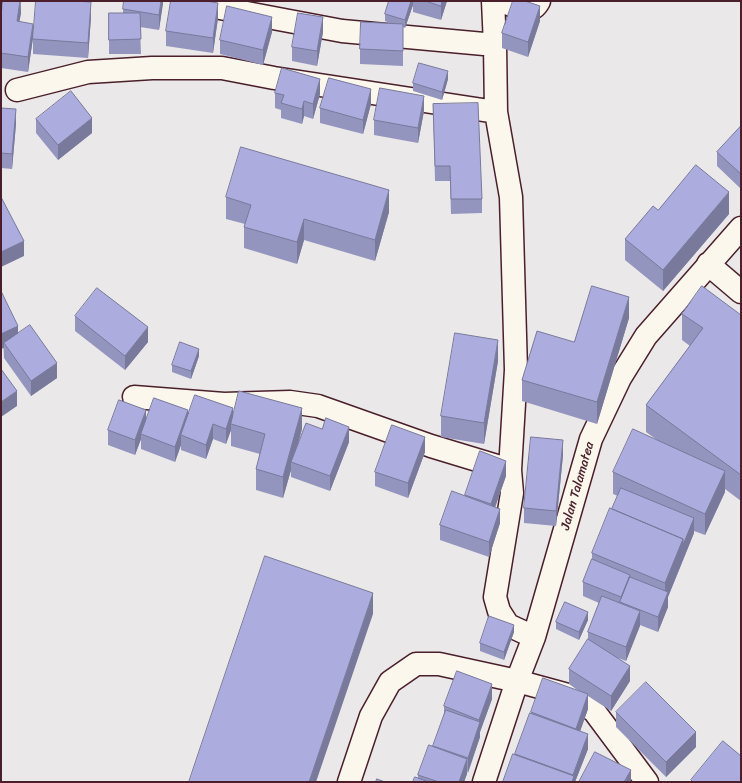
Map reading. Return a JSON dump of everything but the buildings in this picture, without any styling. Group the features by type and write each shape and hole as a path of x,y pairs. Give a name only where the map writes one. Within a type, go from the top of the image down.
{"street":[{"path":"183,1 342,31 495,45"},
{"path":"493,1 496,112 511,198 516,370 510,470 512,493 495,597 499,611 508,625 534,638"},
{"path":"502,1 524,10 534,7 539,1"},
{"path":"17,90 88,72 152,68 222,68 274,78 496,112"},
{"name":"Jalan Talamatea","path":"484,782 517,682 534,638 591,439 613,391 646,336 741,228"},
{"path":"708,264 741,292"},
{"path":"134,396 224,404 290,402 318,406 431,446 510,470"},
{"path":"349,782 372,716 390,682 416,664 439,664 572,696 594,711 647,782"}]}
